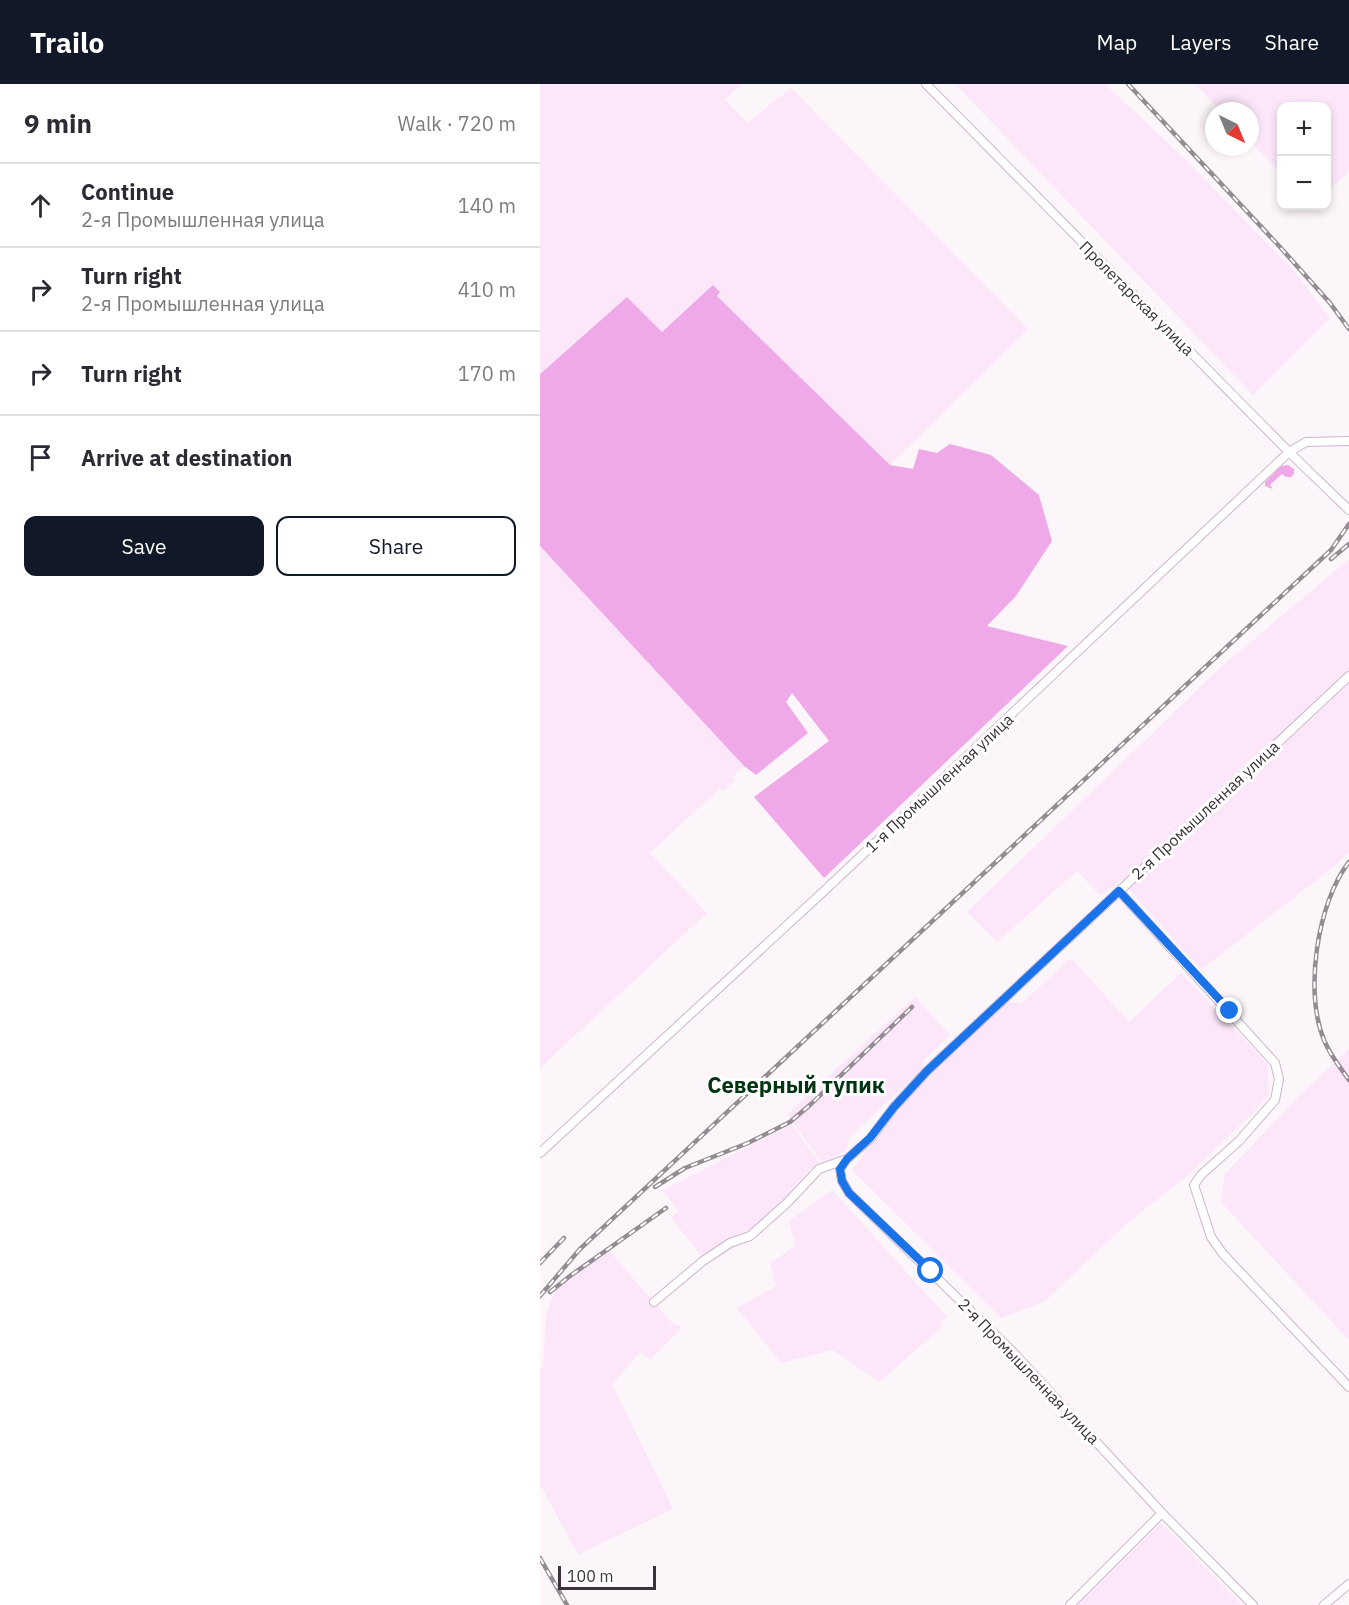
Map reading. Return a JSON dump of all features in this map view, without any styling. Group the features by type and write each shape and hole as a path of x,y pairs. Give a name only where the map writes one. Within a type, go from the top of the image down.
{"street":[{"name":"Пролетарская улица","path":"926,84 1349,510"},
{"name":"1-я Промышленная улица","path":"540,1154 824,891 1289,452 1306,442 1349,441"},
{"name":"2-я Промышленная улица","path":"1253,1605 1162,1512 1011,1350 849,1193 842,1181 840,1169 847,1159 870,1138 894,1107 927,1071 1349,676"},
{"path":"1119,891 1275,1063 1279,1079 1275,1100 1239,1141 1201,1174 1194,1185 1211,1237 1223,1254 1349,1387"},
{"path":"654,1302 703,1261 730,1243 750,1236 787,1203 819,1169 847,1159"},
{"path":"1070,1605 1162,1512"},
{"path":"1324,1605 1349,1584"}],"shaded area":[{"path":"540,84 742,84 725,99 747,123 791,88 1028,329 890,465 717,296 662,332 627,297 540,374"},
{"path":"955,84 1105,84 1188,162 1292,269 1330,318 1253,395"},
{"path":"1195,84 1349,84 1349,171 1331,188 1331,102 1277,102 1277,170 1259,151 1259,102 1212,102"},
{"path":"713,285 720,292 717,296 890,465 913,469 919,449 937,453 950,444 991,455 1039,495 1052,541 1016,596 987,626 1068,646 824,878 754,797 829,741 792,693 786,702 808,733 756,775 744,766 540,546 540,374 627,297 662,332"},
{"path":"1288,465 1294,469 1291,477 1282,474 1270,485 1273,489 1265,486 1265,482 1281,466"},
{"path":"540,546 744,766 732,777 735,781 723,791 720,788 650,853 707,913 540,1068"},
{"path":"1349,559 1349,852 1336,865 1201,970 1121,880 1101,896 1077,871 997,942 967,912 1221,667"},
{"path":"1071,958 1129,1022 1181,973 1267,1063 1269,1094 1250,1116 1186,1177 1127,1223 1044,1302 1001,1318 852,1170 904,1101 1007,1001 1021,1004"},
{"path":"915,997 950,1035 923,1061 922,1070 849,1137 847,1150 822,1163 787,1114"},
{"path":"1349,1049 1349,1340 1221,1202 1225,1174 1299,1096"},
{"path":"792,1125 820,1163 810,1169 789,1192 789,1196 755,1228 734,1236 702,1257 671,1218 678,1211 663,1190"},
{"path":"832,1190 947,1317 941,1323 943,1326 879,1382 833,1350 781,1363 737,1308 776,1286 770,1263 795,1246 789,1221"},
{"path":"606,1247 673,1324 683,1327 650,1360 641,1352 612,1384 673,1509 579,1554 540,1484 540,1370 543,1366 546,1316 552,1298 568,1274"},
{"path":"1161,1523 1242,1605 1078,1605"}],"railway":[{"path":"1128,84 1280,247 1330,303 1349,329"},
{"path":"540,1296 580,1249 1331,550 1349,524"},
{"path":"1331,559 1349,544"},
{"path":"1349,862 1338,879 1329,900 1317,949 1315,974 1318,1021 1324,1040 1349,1080"},
{"path":"655,1187 685,1168 748,1143 790,1122 912,1007"},
{"path":"550,1292 666,1208"},
{"path":"540,1263 564,1238"},
{"path":"540,1558 567,1605"}],"district":[{"name":"Северный тупик","path":"796,1085"}],"route":[{"path":"931,1271 849,1193 842,1181 840,1169 847,1159 870,1138 894,1107 927,1071 1119,891 1230,1011"}]}
